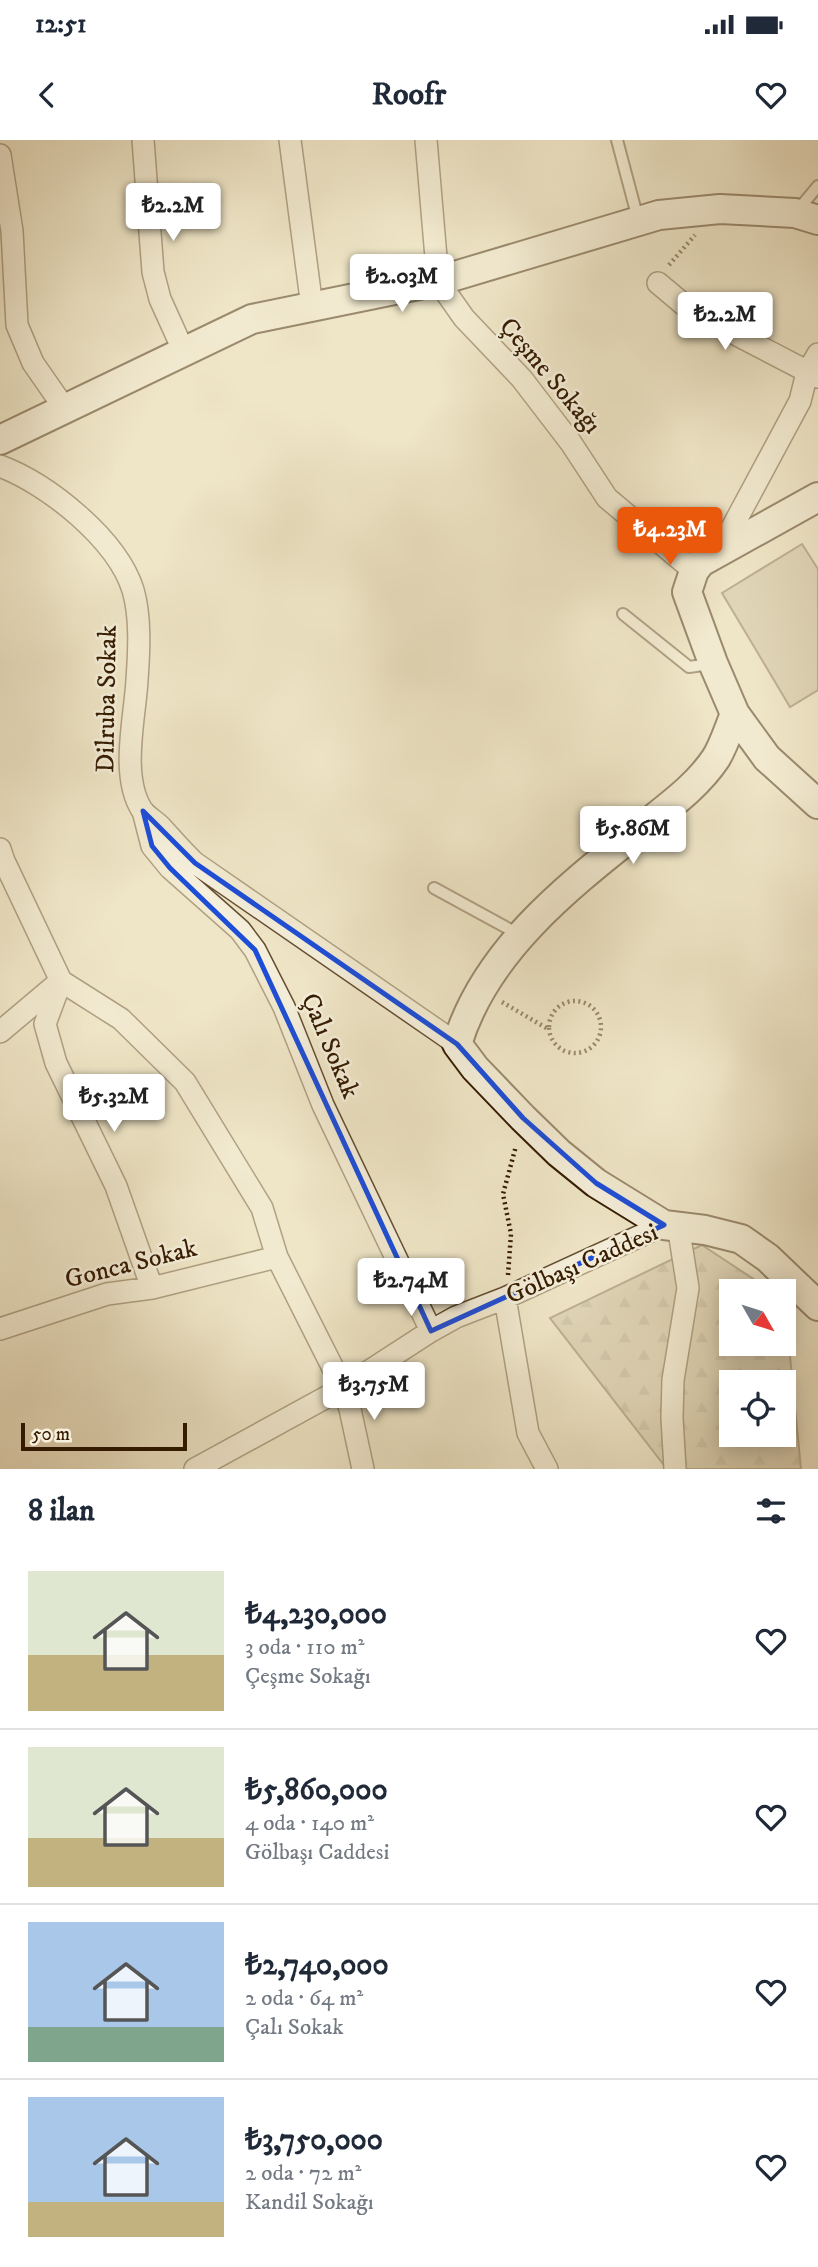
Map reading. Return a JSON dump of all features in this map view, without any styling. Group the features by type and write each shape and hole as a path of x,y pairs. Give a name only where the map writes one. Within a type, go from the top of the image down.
{"street":[{"path":"143,140 153,272 160,299 184,352"},
{"path":"290,140 312,307"},
{"path":"426,140 438,281"},
{"path":"0,155 12,231 17,325 33,363 65,409"},
{"path":"0,440 252,319 438,281 659,215 720,209 807,217"},
{"name":"Çeşme Sokağı","path":"438,281 464,318 522,379 571,443 607,498 694,571"},
{"path":"658,283 683,304 812,375"},
{"path":"719,552 800,401 818,354"},
{"name":"Dilruba Sokak","path":"0,466 29,480 96,531 120,562 133,590 138,627 137,680 131,730 131,778 143,811 162,827 195,863 457,1044"},
{"path":"816,799 767,758 735,714 687,592 694,571 701,562 818,497"},
{"path":"675,1469 671,1418 673,1380 688,1288 671,1225 596,1182 559,1153 475,1068 457,1044 465,1019 480,989 520,935 578,879 695,785 717,756 735,714"},
{"name":"Çalı Sokak","path":"143,811 152,846 170,868 240,930 255,950 289,1020 323,1105 431,1331"},
{"path":"0,849 61,981 121,1019 184,1082 262,1208 277,1257 343,1388 363,1469"},
{"path":"0,1032 61,981"},
{"path":"61,981 45,1024 56,1063 116,1186 152,1288"},
{"name":"Gölbaşı Caddesi","path":"195,1469 343,1388 456,1317 671,1225 741,1239 768,1258 799,1291 818,1306"},
{"name":"Gonca Sokak","path":"0,1329 107,1294 152,1288 277,1257"},
{"path":"505,1298 528,1433 547,1469"}],"lane":[{"path":"617,140 639,221"},
{"path":"807,217 818,186"},
{"path":"623,614 689,667 713,663"},
{"path":"434,888 520,935"}],"path":[{"path":"658,283 671,261 720,209"},
{"path":"480,989 548,1029 560,1049 574,1053 590,1048 596,1042 601,1024 593,1008 577,1001 568,1002 553,1012 548,1029"},
{"path":"505,1298 511,1234 503,1194 523,1118"}],"highlighted area":[{"path":"143,811 195,863 457,1044 523,1118 596,1183 664,1225 431,1331 255,950 170,868 152,846"}],"green space":[{"path":"802,544 818,569 818,690 790,707 722,593"},
{"path":"702,1245 753,1279 719,1279 719,1356 790,1356 791,1370 719,1370 719,1447 796,1447 796,1418 801,1469 667,1469 550,1318"}]}
